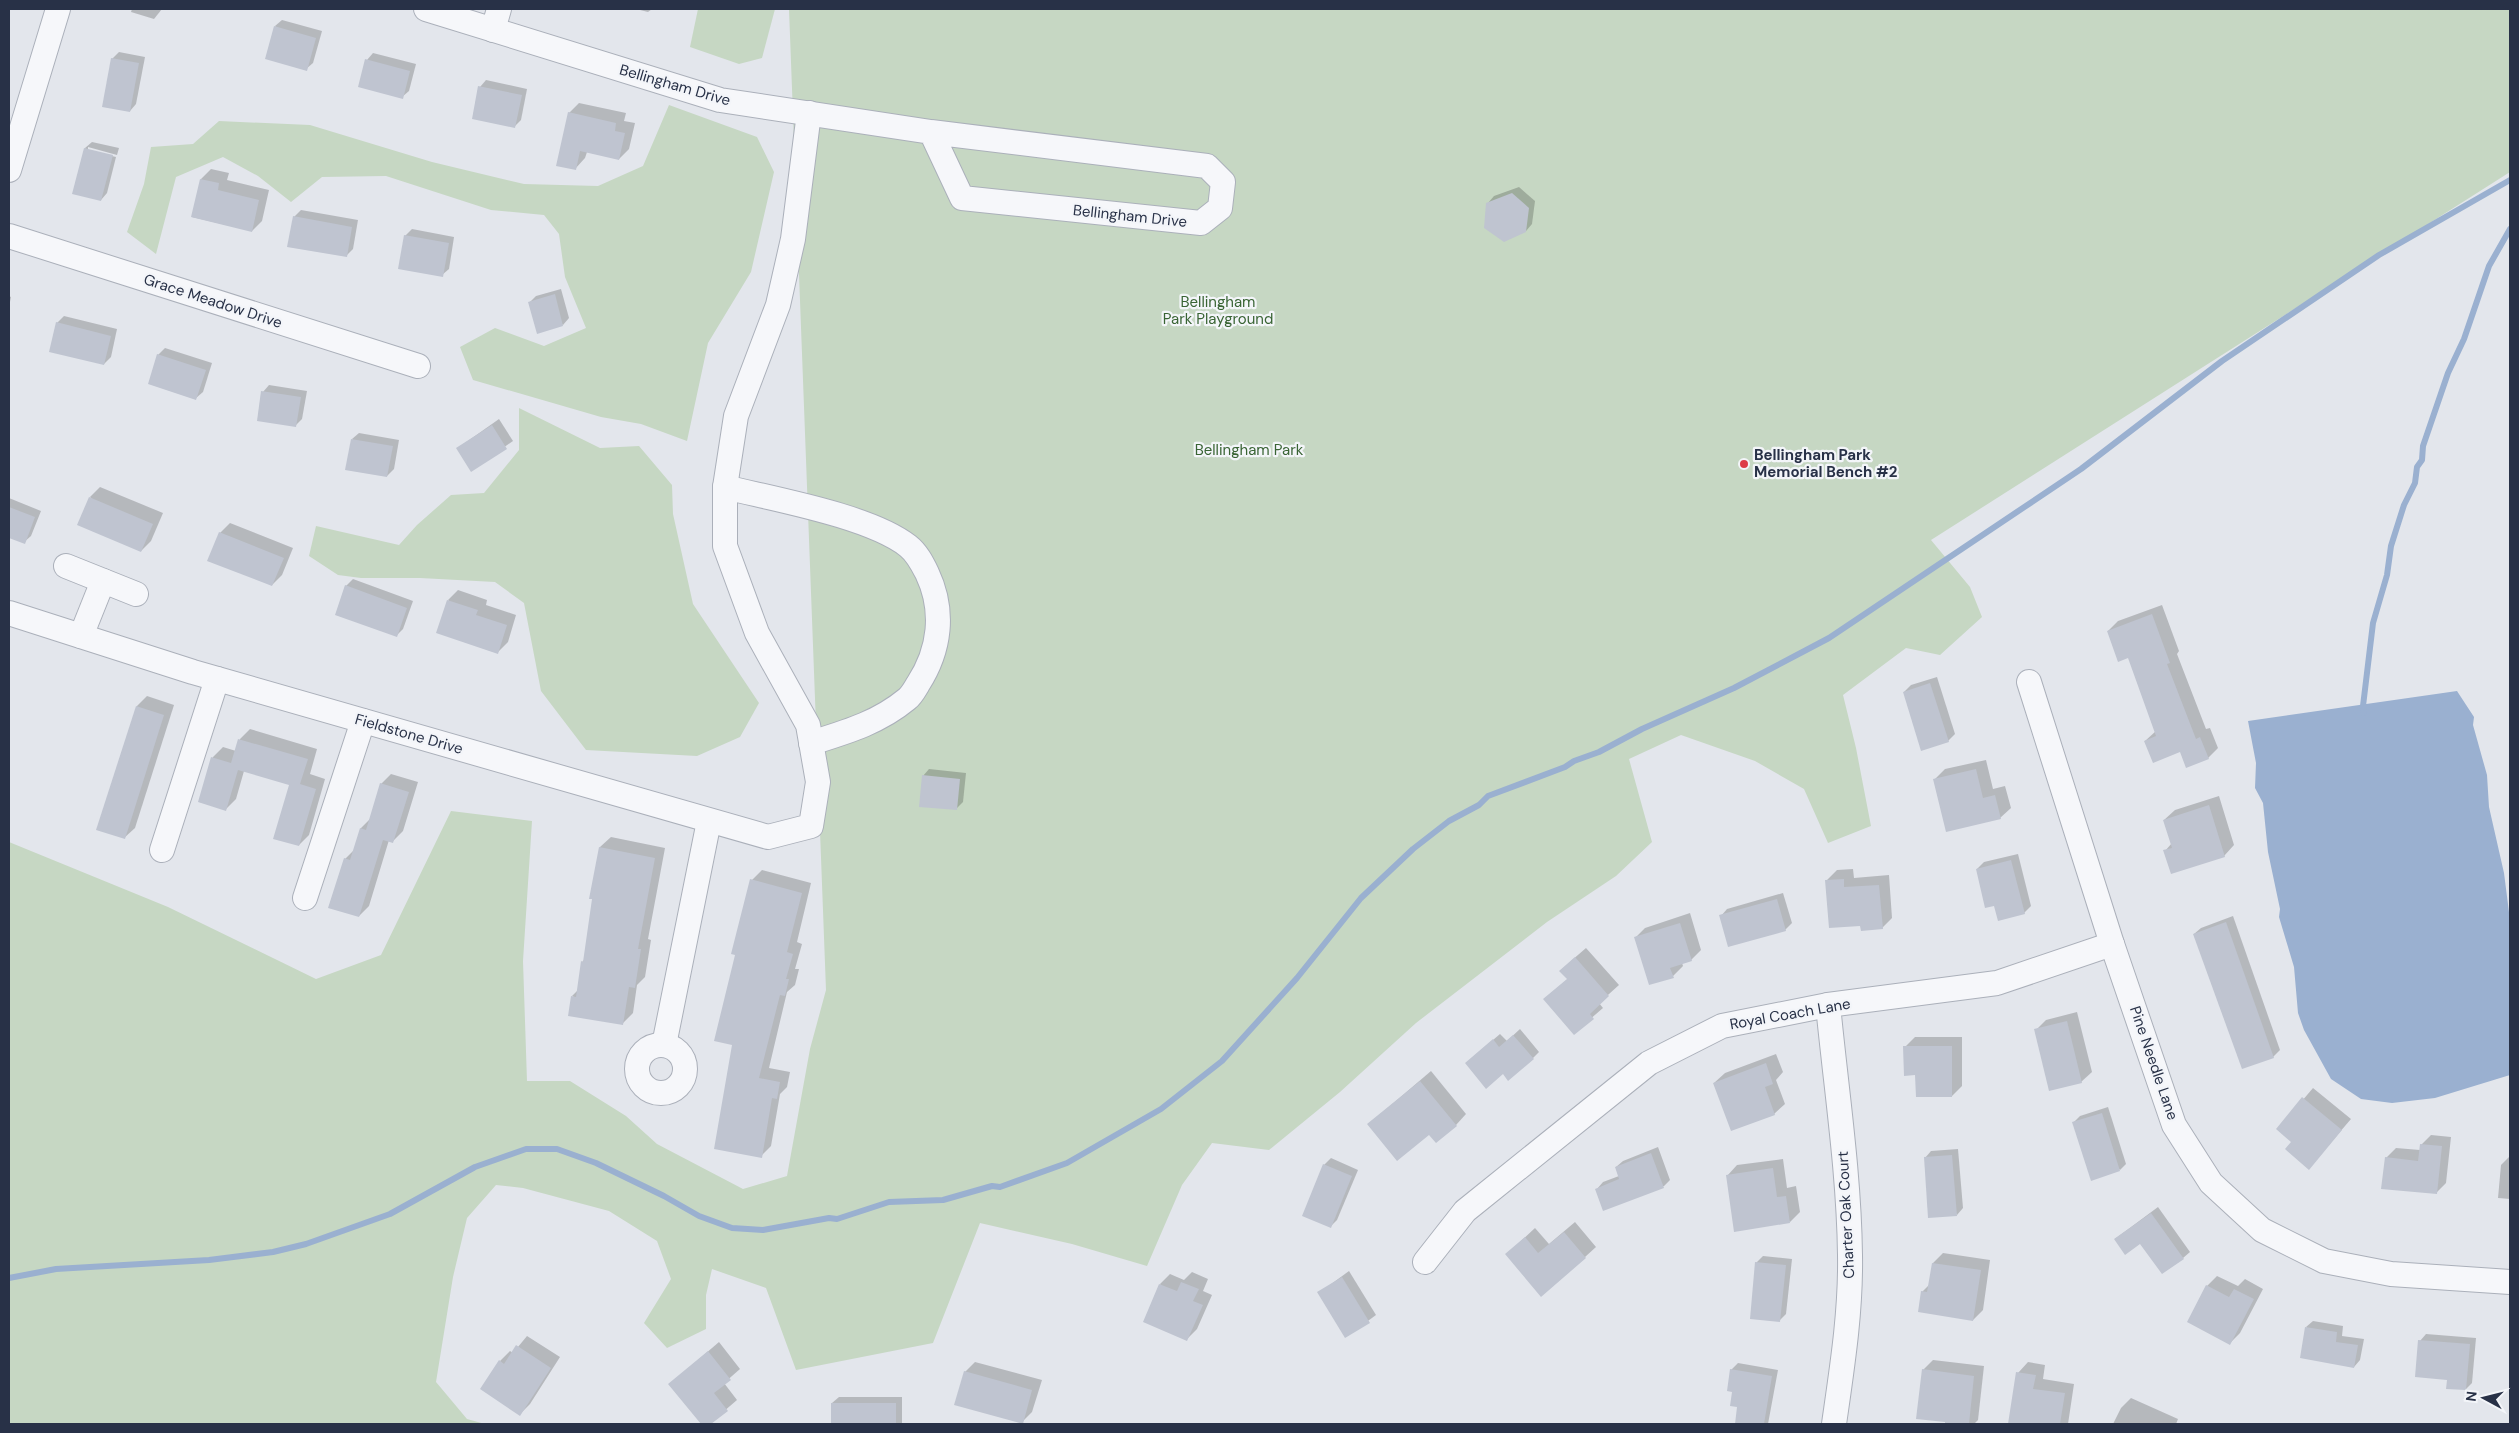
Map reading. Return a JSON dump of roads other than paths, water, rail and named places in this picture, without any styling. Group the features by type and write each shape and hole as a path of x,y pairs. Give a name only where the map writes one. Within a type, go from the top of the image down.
{"street":[{"path":"9,170 58,9"},
{"name":"Bellingham Drive","path":"426,9 496,19 720,100 931,132 1207,166 1223,182 1220,208 1201,223 962,198 931,132"},
{"path":"724,487 835,515 887,532 909,546 920,560 936,592 939,628 930,666 909,698 871,724 811,742 808,725 757,633 725,546 724,487 736,416 778,305 793,239 809,113"},
{"name":"Grace Meadow Drive","path":"9,236 418,366"},
{"path":"66,566 136,594"},
{"path":"81,636 103,581"},
{"name":"Fieldstone Drive","path":"9,613 217,679 768,837 811,826 818,782 811,742"},
{"path":"162,850 217,679"},
{"name":"Pine Needle Lane","path":"2029,682 2112,944 2174,1124 2211,1183 2262,1230 2324,1261 2391,1274 2510,1282"},
{"path":"305,898 363,721"},
{"path":"664,1046 709,821"},
{"name":"Royal Coach Lane","path":"1425,1262 1465,1211 1648,1063 1722,1026 1828,1006 1997,983 2112,944"},
{"name":"Charter Oak Court","path":"1828,1006 1848,1210 1850,1256 1844,1349 1834,1424"}],"water":[{"path":"2457,691 2474,717 2473,725 2487,775 2489,807 2504,873 2510,920 2510,1075 2435,1098 2392,1103 2361,1099 2331,1079 2304,1030 2298,1013 2294,967 2279,917 2280,909 2268,852 2263,803 2255,788 2256,763 2248,721"}],"waterway":[{"path":"9,1278 56,1269 209,1260 273,1252 306,1244 390,1214 475,1167 526,1149 557,1149 596,1163 664,1196 699,1216 732,1228 763,1230 829,1218 837,1219 889,1202 943,1200 992,1186 1000,1187 1067,1163 1161,1109 1222,1061 1297,978 1361,898 1413,849 1449,821 1479,805 1488,796 1599,752 1642,729 1734,688 1829,638 2081,469 2222,361 2379,255 2510,180"},
{"path":"2364,713 2363,706 2373,623 2387,575 2391,546 2404,505 2415,483 2417,467 2422,460 2423,446 2448,373 2464,339 2489,266 2510,229"}],"place":[{"name":"Bellingham Park Memorial Bench #2","path":"1744,464"}],"park label":[{"name":"Bellingham Park Playground","path":"1218,310"},
{"name":"Bellingham Park","path":"1249,450"}]}
